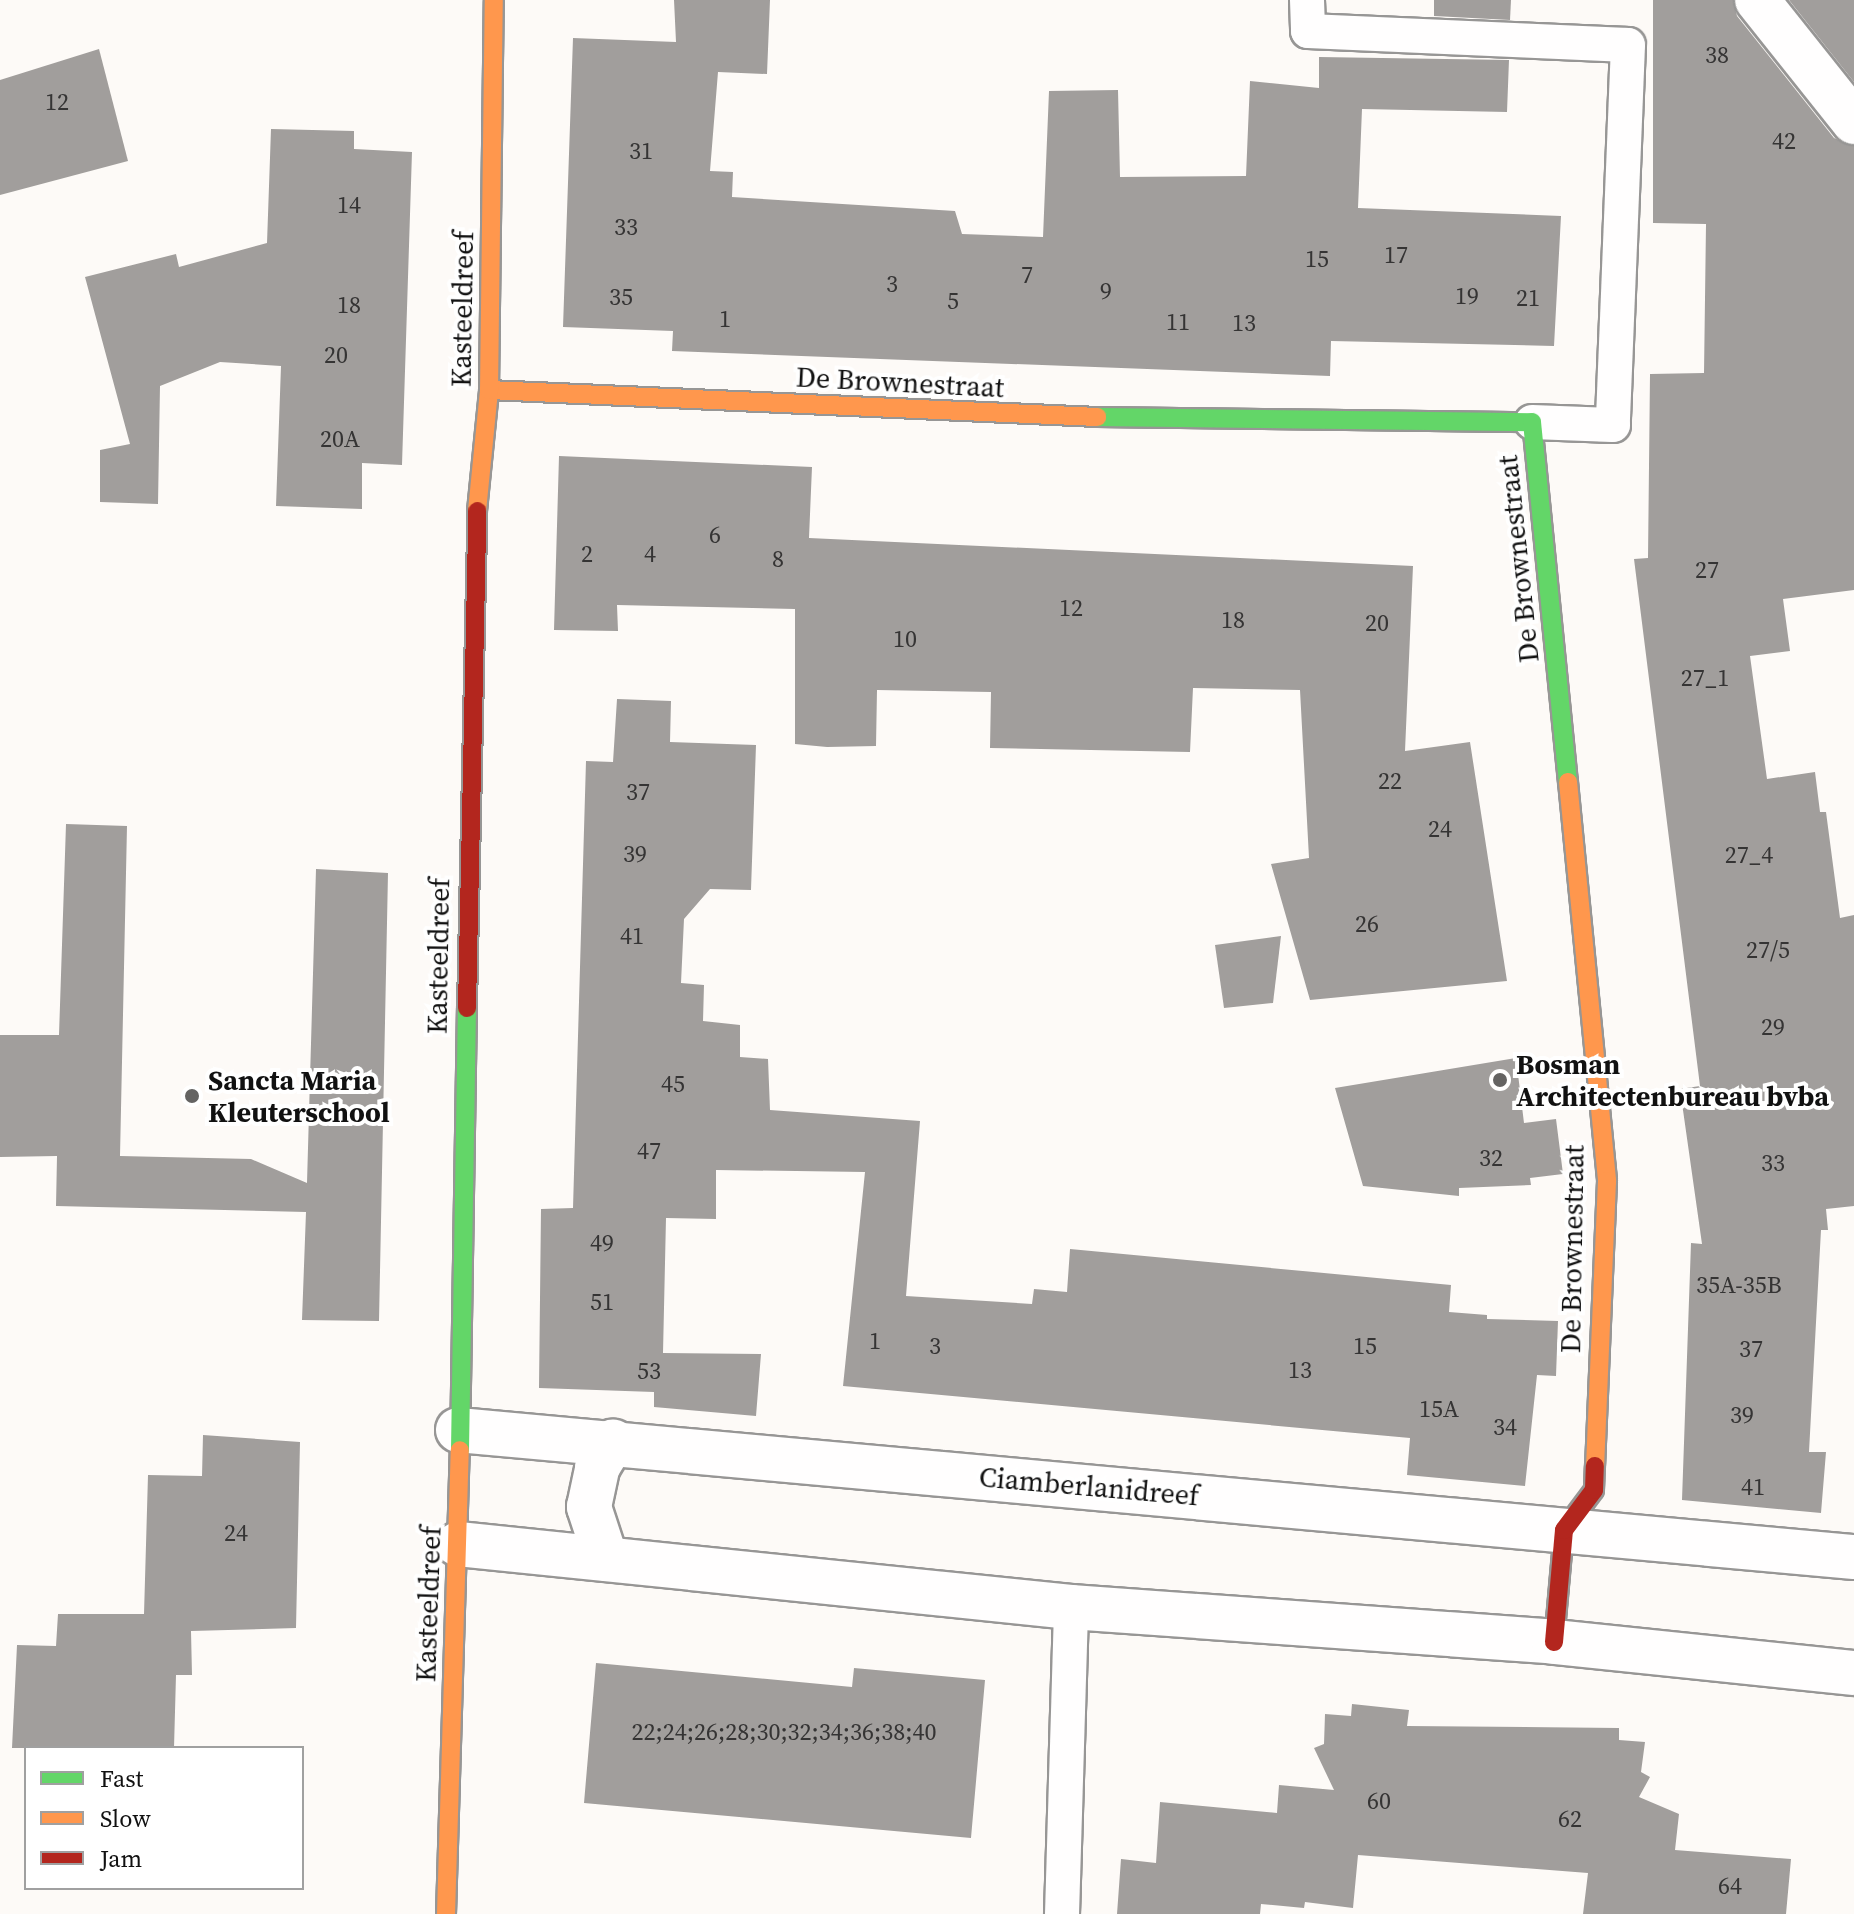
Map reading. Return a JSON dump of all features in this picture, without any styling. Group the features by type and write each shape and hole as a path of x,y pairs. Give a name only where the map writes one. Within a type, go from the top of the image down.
{"street":[{"name":"Kasteeldreef","path":"446,1914 458,1544 475,536 489,390 494,0"},
{"path":"1757,0 1854,122"},
{"name":"De Brownestraat","path":"489,390 1023,416 1532,422 1607,1181 1594,1490 1564,1530"},
{"name":"Ciamberlanidreef","path":"458,1430 613,1441 1854,1557"},
{"path":"606,1559 589,1507 597,1468 613,1441"},
{"path":"1554,1642 1564,1530"},
{"path":"458,1544 1071,1607 1554,1642 1854,1673"}],"lane":[{"path":"1307,0 1308,31 1628,45 1613,425 1532,422"},
{"path":"1062,1914 1071,1607"}],"building":[{"path":"674,0 770,0 767,74 718,72 710,171 733,172 732,197 955,211 962,234 1043,237 1049,91 1118,90 1120,177 1246,176 1250,81 1319,88 1319,57 1509,60 1507,112 1362,109 1358,208 1561,216 1554,346 1331,341 1330,376 672,351 673,331 563,327 573,38 676,42"},
{"path":"1434,0 1511,0 1510,20 1434,16"},
{"path":"1653,0 1733,0 1737,16 1834,138 1854,146 1854,590 1783,599 1790,651 1750,656 1767,779 1815,772 1820,812 1826,812 1840,918 1854,915 1854,1206 1826,1209 1828,1230 1821,1230 1809,1452 1826,1452 1821,1513 1682,1500 1691,1243 1702,1244 1680,1089 1700,1086 1634,559 1648,558 1650,374 1704,373 1706,224 1653,223"},
{"path":"1789,0 1854,0 1854,82"},
{"path":"99,49 128,161 0,195 0,80"},
{"path":"271,129 354,131 354,149 412,152 402,465 362,463 362,509 276,506 281,366 220,362 160,386 158,504 100,502 100,450 130,444 85,277 176,254 179,267 267,243"},
{"path":"559,456 812,467 809,538 1413,566 1405,751 1470,742 1507,981 1310,1000 1271,864 1309,858 1300,690 1193,688 1190,752 990,748 991,692 877,690 876,746 827,747 795,744 795,609 617,605 618,631 554,630"},
{"path":"617,699 671,701 670,742 756,745 751,890 710,889 684,919 681,983 704,985 703,1021 740,1025 740,1057 768,1059 770,1110 920,1121 906,1296 1032,1304 1034,1289 1067,1292 1070,1249 1451,1285 1449,1312 1487,1315 1487,1319 1558,1321 1556,1376 1537,1375 1525,1486 1407,1475 1410,1438 843,1386 865,1172 716,1170 716,1219 666,1218 663,1353 761,1354 756,1416 654,1407 654,1392 539,1388 541,1209 573,1208 586,761 613,762"},
{"path":"66,824 127,826 120,1156 251,1159 307,1183 316,869 388,873 379,1321 302,1320 306,1212 56,1206 57,1156 0,1157 0,1035 59,1035"},
{"path":"1281,936 1273,1003 1224,1008 1215,945"},
{"path":"1516,1058 1524,1123 1556,1119 1563,1174 1530,1178 1531,1185 1459,1188 1459,1196 1363,1186 1335,1088"},
{"path":"203,1435 300,1442 296,1628 191,1631 192,1675 176,1675 174,1746 12,1748 17,1645 56,1646 58,1614 144,1614 148,1475 202,1476"},
{"path":"596,1663 852,1687 854,1668 985,1680 971,1838 584,1803"},
{"path":"1352,1704 1409,1710 1407,1726 1619,1728 1619,1740 1645,1742 1641,1772 1650,1777 1639,1797 1679,1814 1675,1850 1791,1859 1786,1914 1583,1914 1588,1873 1358,1855 1353,1908 1305,1902 1304,1908 1261,1904 1260,1914 1117,1914 1121,1859 1156,1863 1160,1802 1277,1813 1279,1785 1334,1790 1314,1748 1324,1744 1325,1714 1351,1716"}],"traffic: fast":[{"path":"1097,417 1532,422 1568,782"},
{"path":"460,1450 467,1008"}],"traffic: slow":[{"path":"477,511 489,390 494,0"},
{"path":"489,390 1097,417"},
{"path":"1568,782 1607,1181 1595,1466"},
{"path":"446,1914 460,1450"}],"traffic: jam":[{"path":"467,1008 477,511"},
{"path":"1554,1642 1564,1530 1594,1490 1595,1466"}],"place":[{"name":"Bosman Architectenbureau bvba","path":"1500,1080"},
{"name":"Sancta Maria Kleuterschool","path":"192,1096"}]}
